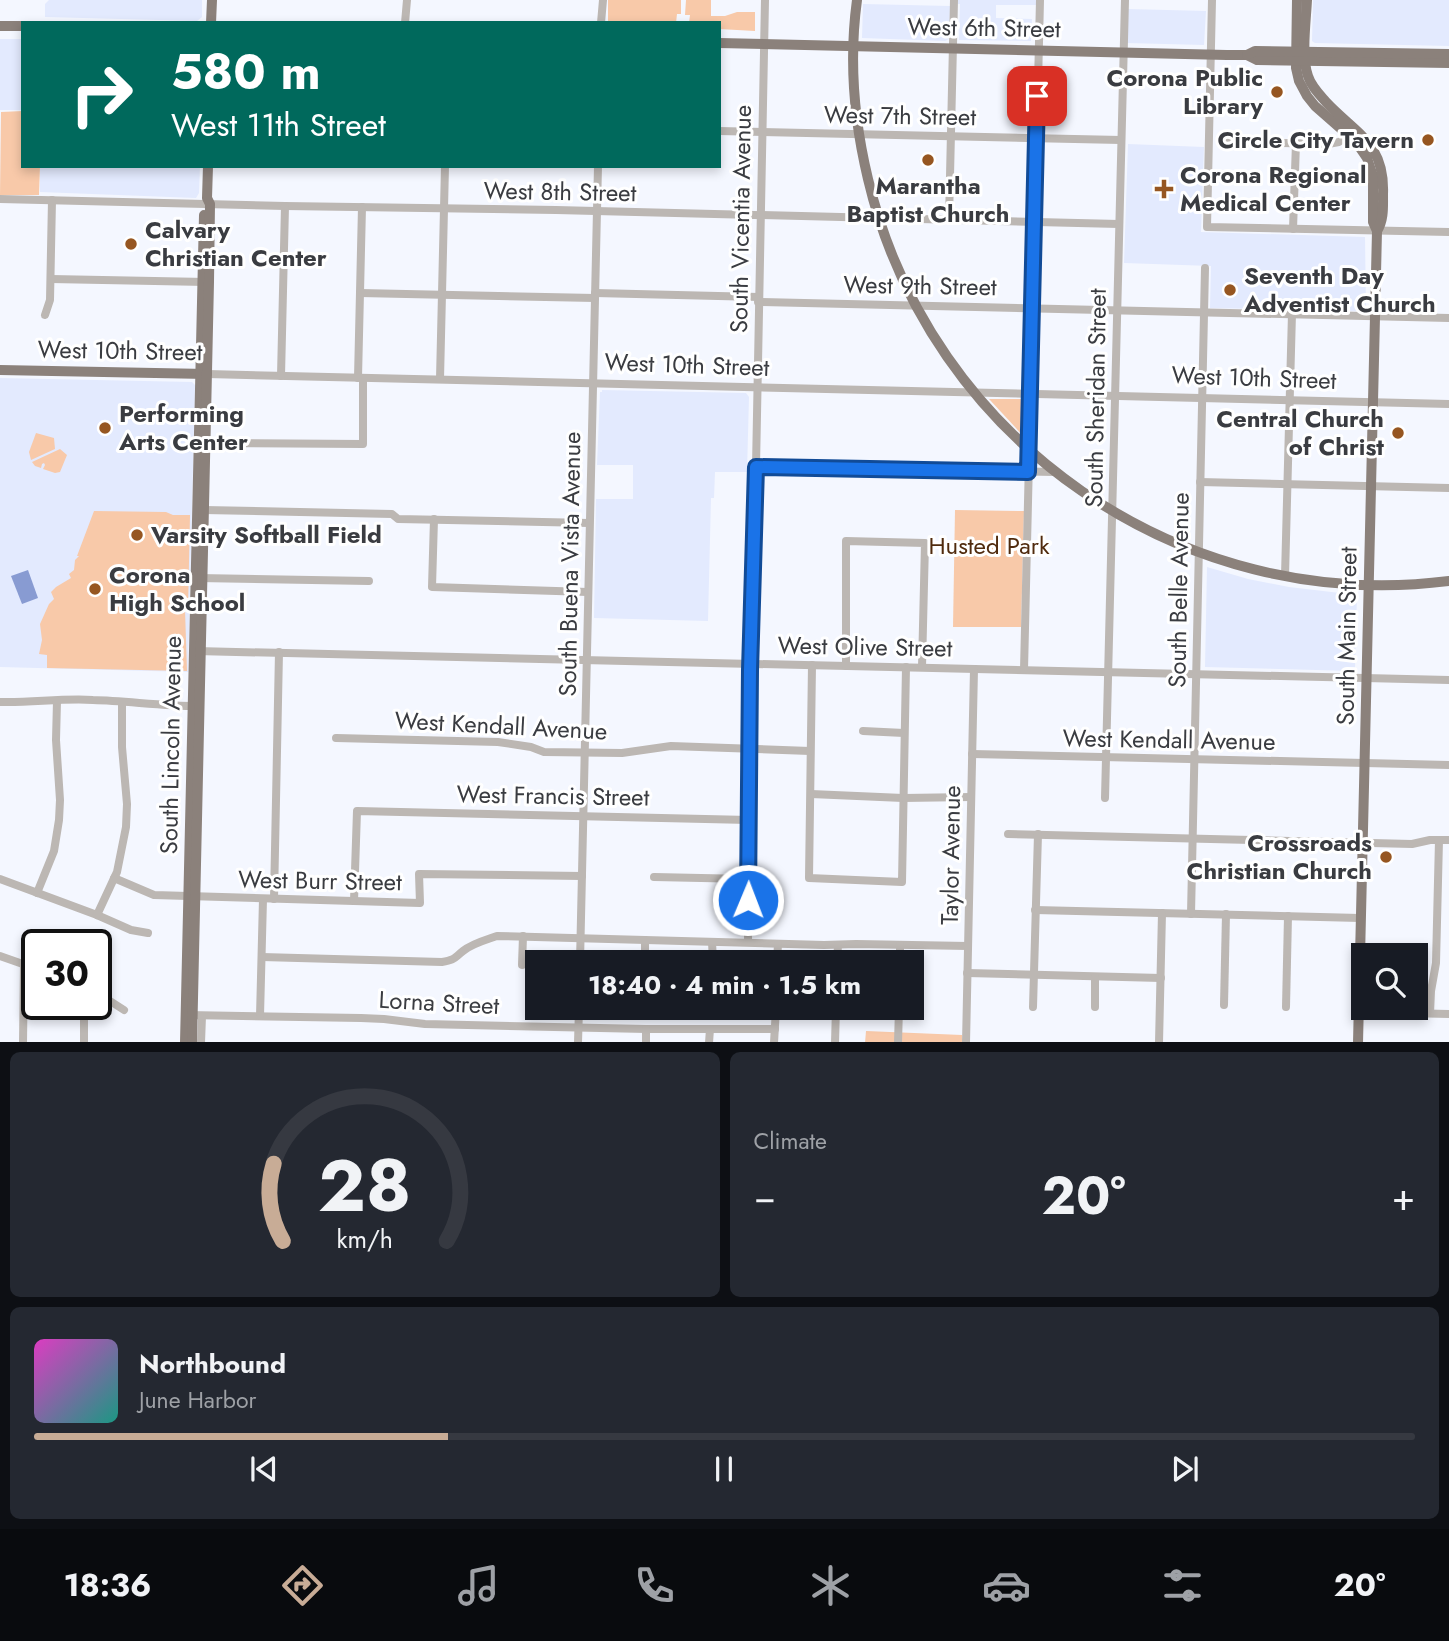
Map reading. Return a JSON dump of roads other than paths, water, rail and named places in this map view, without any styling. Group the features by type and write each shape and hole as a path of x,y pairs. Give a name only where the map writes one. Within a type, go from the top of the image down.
{"main road":[{"path":"211,21 212,0"},
{"path":"857,0 853,46 859,133 879,219 895,262 916,306 944,354 990,412 1028,450 1054,472 1112,512 1161,537 1235,565 1319,582 1402,585 1449,581"},
{"name":"South Main Street","path":"1297,0 1300,56 1315,90 1352,131 1367,158 1373,176 1373,222 1377,231 1360,943"},
{"name":"South Main Street","path":"1300,56 1307,0"},
{"path":"0,26 21,26"},
{"name":"West 6th Street","path":"721,43 1247,55 1257,60 1300,56"},
{"path":"1300,56 1449,54"},
{"path":"1300,56 1449,63"},
{"name":"South Lincoln Avenue","path":"192,1042 192,897 208,168"},
{"name":"West 10th Street","path":"0,370 204,374"},
{"name":"South Lincoln Avenue","path":"199,578 204,510 204,374"},
{"name":"South Lincoln Avenue","path":"185,1042 193,1016"},
{"name":"South Main Street","path":"1358,1042 1359,1020"}],"street":[{"path":"405,21 407,0"},
{"path":"601,21 603,0"},
{"name":"South Vicentia Avenue","path":"748,942 748,749 765,0"},
{"path":"949,220 954,0"},
{"path":"1024,670 1040,0"},
{"name":"South Sheridan Street","path":"1105,798 1125,0"},
{"path":"1212,0 1207,227 1449,232"},
{"name":"West 7th Street","path":"721,131 1121,140"},
{"path":"1229,142 1333,144 1352,131"},
{"path":"1293,229 1296,143"},
{"path":"440,379 445,168"},
{"name":"South Buena Vista Avenue","path":"580,950 598,168"},
{"name":"West 8th Street","path":"0,199 1119,224"},
{"path":"45,315 50,300 52,200"},
{"path":"281,376 285,206"},
{"path":"205,443 363,444 360,293 362,207"},
{"name":"South Belle Avenue","path":"1191,914 1205,268"},
{"path":"51,279 206,282"},
{"name":"West 9th Street","path":"360,293 595,295 916,306 1449,318"},
{"path":"1286,576 1292,313"},
{"name":"West 10th Street","path":"204,374 1449,404"},
{"path":"756,467 1054,472"},
{"path":"1200,482 1449,488"},
{"path":"204,510 392,514 398,519 589,523"},
{"path":"434,519 432,587 588,592"},
{"path":"846,666 846,541 925,543 922,667"},
{"path":"199,578 369,581"},
{"name":"West Olive Street","path":"197,651 1449,680"},
{"path":"274,899 279,652"},
{"path":"812,665 809,878 902,882 906,667"},
{"name":"Taylor Avenue","path":"966,1042 974,668"},
{"path":"0,702 89,700 196,706"},
{"path":"37,893 54,851 60,820 57,701"},
{"path":"97,915 123,850 127,816 122,702"},
{"path":"863,731 904,733"},
{"name":"West Kendall Avenue","path":"336,738 498,742 531,747 544,752 622,753 671,746 810,751"},
{"name":"West Kendall Avenue","path":"972,754 1449,765"},
{"path":"811,794 971,797"},
{"name":"West Francis Street","path":"355,901 357,811 749,820"},
{"path":"1008,834 1412,844 1449,840"},
{"path":"1033,1007 1038,834"},
{"path":"1438,840 1436,963 1430,1013 1449,1014"},
{"name":"West Burr Street","path":"114,878 154,895 419,903 419,874 582,876"},
{"path":"654,877 748,878"},
{"path":"0,879 131,930 148,933"},
{"path":"260,1016 263,899"},
{"path":"1035,910 1360,918"},
{"path":"1160,1042 1163,913"},
{"path":"1224,1005 1226,914"},
{"path":"1286,1007 1288,916"},
{"path":"262,957 442,962 453,960 463,951 497,936 968,946"},
{"path":"522,965 523,936"},
{"path":"645,940 645,950"},
{"path":"712,942 712,950"},
{"path":"778,944 778,950"},
{"path":"900,944 900,950"},
{"path":"838,945 838,950"},
{"path":"0,956 21,963"},
{"path":"967,973 1161,978"},
{"path":"1095,977 1095,1007"},
{"path":"112,1002 124,1010"},
{"path":"193,1016 201,1042"},
{"name":"Lorna Street","path":"193,1016 361,1018 425,1024 646,1029 775,1029"},
{"path":"23,1020 23,1042"},
{"path":"84,1020 84,1042"},
{"path":"578,1020 578,1042"},
{"path":"774,1042 775,1020"},
{"path":"835,1042 836,1020"},
{"path":"898,1042 899,1020"},
{"path":"646,1029 646,1042"},
{"path":"709,1042 710,1029"}],"water":[{"path":"28,570 38,598 22,604 11,576"}],"place":[{"name":"Corona Public Library","path":"1277,92"},
{"name":"Circle City Tavern","path":"1428,140"},
{"name":"Marantha Baptist Church","path":"928,160"},
{"name":"Corona Regional Medical Center","path":"1164,189"},
{"name":"Calvary Christian Center","path":"131,244"},
{"name":"Seventh Day Adventist Church","path":"1230,290"},
{"name":"Performing Arts Center","path":"105,428"},
{"name":"Central Church of Christ","path":"1398,433"},
{"name":"Varsity Softball Field","path":"137,535"},
{"name":"Corona High School","path":"95,589"},
{"name":"Crossroads Christian Church","path":"1386,857"}],"park label":[{"name":"Husted Park","path":"989,546"}]}
